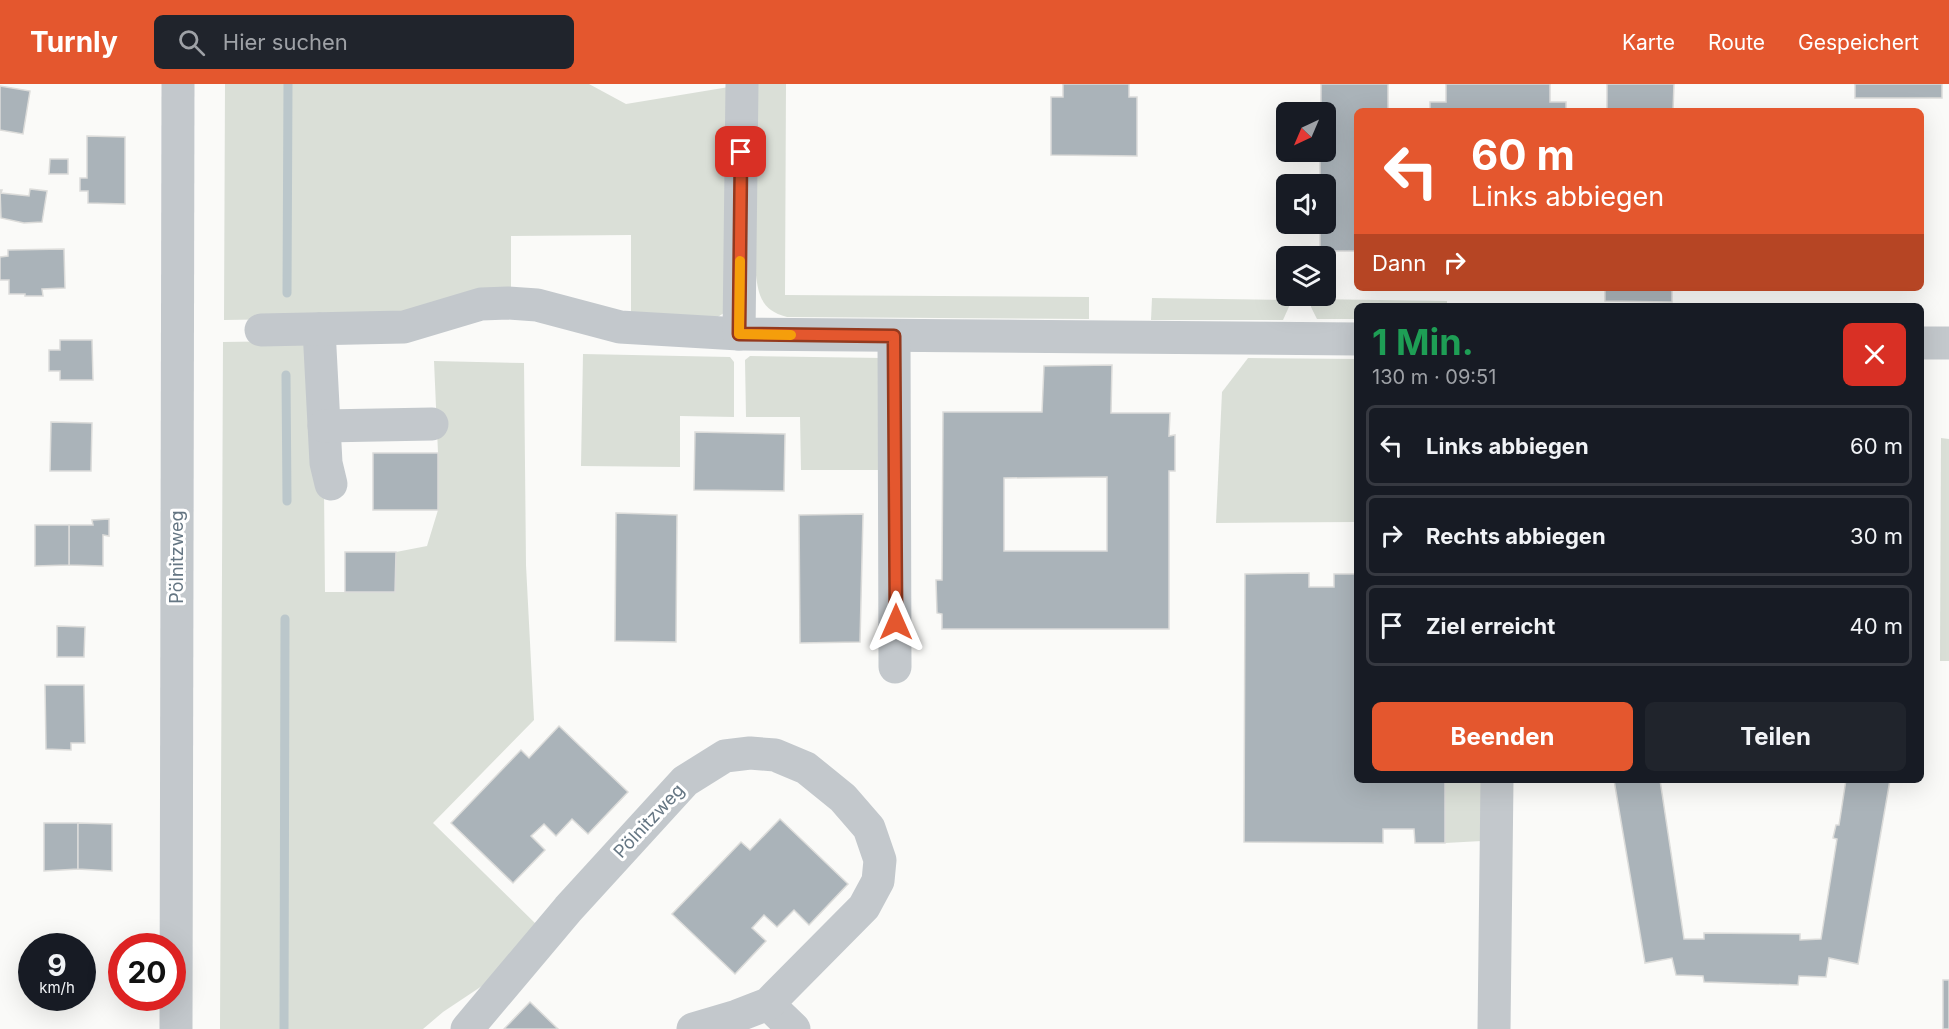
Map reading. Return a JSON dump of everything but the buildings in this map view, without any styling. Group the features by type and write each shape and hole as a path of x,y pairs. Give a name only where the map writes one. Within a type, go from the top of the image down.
{"street":[{"name":"Pölnitzweg","path":"176,1029 178,84"},
{"path":"739,334 742,84"},
{"path":"261,330 404,327 481,304 508,303 537,305 620,327 739,334 1354,339"},
{"path":"319,329 326,463 331,484"},
{"path":"894,336 894,667"},
{"path":"1924,343 1949,344"},
{"path":"324,426 432,423"},
{"name":"Pölnitzweg","path":"467,1029 568,909 685,781 725,756 750,753 775,755 806,768 843,798 869,828 880,860 878,881 864,907 768,1004 693,1029"},
{"path":"1494,1029 1497,783"},
{"path":"768,1004 794,1029"}],"shaded area":[{"path":"225,84 589,84 626,104 729,87 730,309 710,322 631,320 631,235 511,236 511,294 396,317 224,320"},
{"path":"756,84 786,84 785,295 1089,297 1089,319 787,317 771,310 765,305 759,292 755,267"},
{"path":"1152,298 1276,300 1276,306 1289,306 1283,320 1151,320"},
{"path":"1336,299 1447,301 1447,303 1354,303 1354,319 1317,319 1311,306 1336,306"},
{"path":"309,341 324,488 325,592 395,592 396,552 427,546 438,510 434,361 524,363 526,565 534,720 433,823 540,928 494,978 443,1012 423,1029 220,1029 223,342"},
{"path":"583,354 730,357 734,362 734,417 680,416 680,467 581,466"},
{"path":"750,356 882,358 885,470 801,470 800,417 746,417 745,360"},
{"path":"1248,358 1354,359 1354,522 1216,523 1222,392"},
{"path":"1941,438 1949,439 1949,661 1940,661"},
{"path":"1445,783 1482,783 1482,841 1445,843"}],"waterway":[{"path":"287,293 288,84"},
{"path":"286,375 287,501"},
{"path":"284,1029 285,619"}],"slow traffic":[{"path":"740,261 739,334 791,335"}],"route":[{"path":"741,152 739,334 894,336 896,622"}]}
